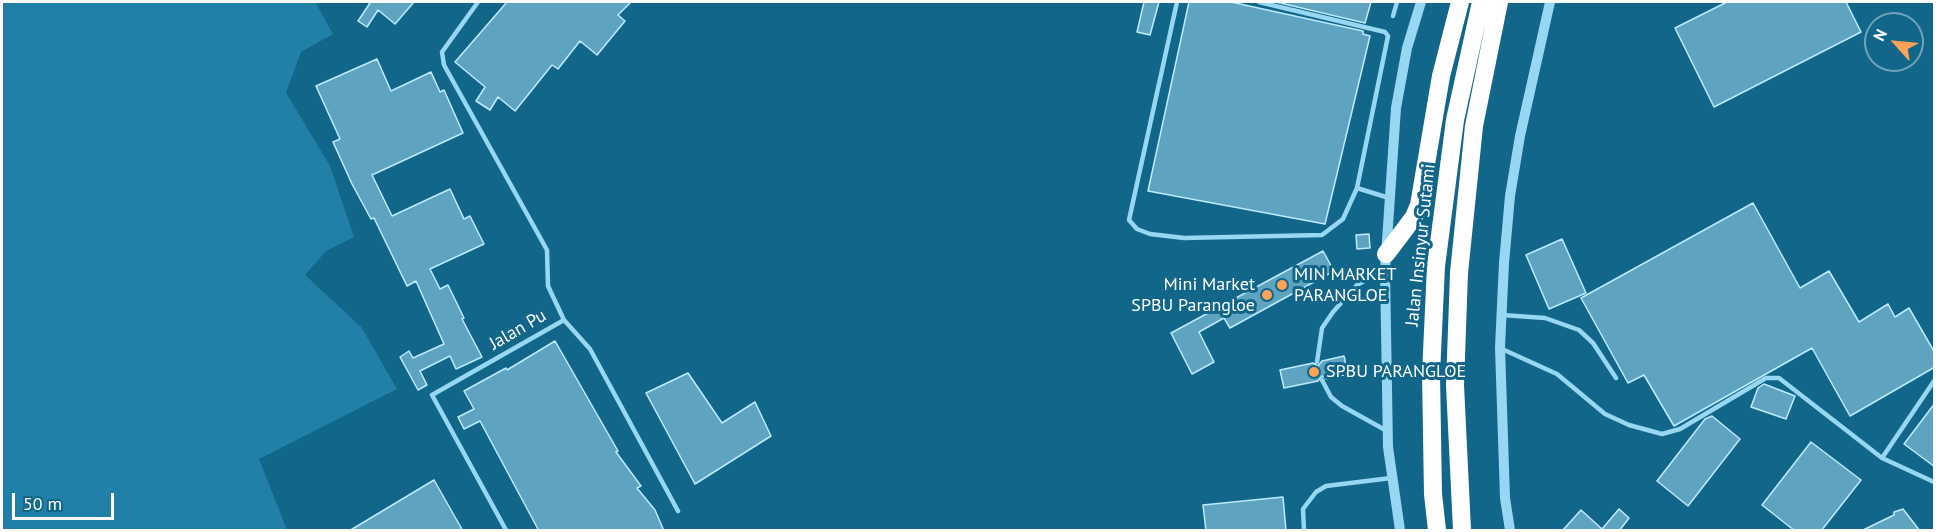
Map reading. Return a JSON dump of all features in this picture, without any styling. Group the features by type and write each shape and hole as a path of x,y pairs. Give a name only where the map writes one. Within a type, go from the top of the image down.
{"highway":[{"path":"1386,262 1419,205 1441,75 1460,2"},
{"name":"Jalan Insinyur Sutami","path":"1437,531 1433,494 1431,374 1436,266 1455,120 1481,2"},
{"path":"1462,531 1455,385 1459,273 1474,126 1499,2"}],"street":[{"path":"1400,531 1391,478 1388,431 1386,262 1396,108 1407,48 1421,2"},
{"path":"1510,531 1505,498 1500,347 1502,315 1512,186 1550,2"}],"lane":[{"name":"Jalan Pu","path":"478,2 442,52 444,65 530,225 547,250 548,286 564,320 432,395 506,531"},
{"path":"1177,2 1129,220 1137,229 1150,234 1184,238 1322,235 1343,219 1357,188 1388,36 1384,32 1259,2"},
{"path":"1394,16 1397,2"},
{"path":"1357,188 1389,198"},
{"path":"1317,362 1322,328 1357,285 1386,262"},
{"path":"1502,315 1545,318 1579,330 1593,343 1616,378"},
{"path":"564,320 590,348 678,511"},
{"path":"1500,347 1557,375 1605,414 1629,425 1662,434 1680,429 1766,378 1779,378 1882,458 1935,482"},
{"path":"1322,380 1331,397 1342,406 1388,431"},
{"path":"1882,458 1935,381"},
{"path":"1304,531 1303,509 1316,492 1326,486 1391,478"}],"shaded area":[{"path":"2,2 315,2 333,34 301,52 286,93 330,166 354,237 326,251 305,275 362,328 397,389 259,459 287,530 2,530"}],"building":[{"path":"368,2 414,2 395,24 378,10 367,27 358,21 370,3"},
{"path":"507,2 631,2 618,15 625,21 597,55 580,41 558,69 552,65 515,111 498,97 490,110 476,101 485,87 455,62"},
{"path":"1144,2 1159,2 1150,35 1137,32"},
{"path":"1189,2 1231,2 1363,31 1363,34 1370,36 1325,224 1148,191"},
{"path":"1276,2 1371,2 1365,23"},
{"path":"1727,2 1846,2 1861,32 1714,107 1675,28"},
{"path":"377,59 391,91 431,72 440,92 444,90 463,133 372,175 392,216 450,189 464,219 470,216 484,244 430,269 440,289 448,285 464,318 462,319 482,357 456,369 450,356 420,371 427,385 418,390 400,357 409,351 413,358 444,344 416,281 407,286 374,218 371,219 352,184 333,142 340,139 316,86"},
{"path":"1753,203 1800,288 1829,271 1859,322 1888,304 1895,317 1909,308 1935,353 1935,367 1850,416 1812,348 1674,426 1644,375 1628,383 1581,298"},
{"path":"1369,234 1370,248 1357,249 1356,235"},
{"path":"1562,239 1586,293 1549,309 1526,255"},
{"name":"Mini Market SPBU Parangloe","path":"1323,251 1334,271 1230,328 1224,318 1199,332 1214,362 1192,374 1171,333"},
{"path":"555,341 618,451 616,452 641,486 637,488 655,510 664,531 539,531 480,421 464,429 458,417 474,409 464,391 506,368 507,370"},
{"name":"SPBU PARANGLOE","path":"1344,356 1348,374 1326,379 1322,376 1318,381 1284,388 1280,370 1313,363 1318,366 1322,361"},
{"path":"688,373 722,423 755,402 771,436 695,484 646,393"},
{"path":"1764,384 1795,396 1786,419 1751,407 1758,388"},
{"path":"1935,403 1935,467 1904,444"},
{"path":"1712,416 1740,439 1688,506 1657,481 1705,419"},
{"path":"1811,442 1861,480 1821,531 1795,531 1762,505"},
{"path":"434,480 463,531 349,531"},
{"path":"1283,497 1286,531 1206,531 1203,505"},
{"path":"1619,509 1629,518 1619,531 1562,531 1581,510 1602,529"},
{"path":"1903,509 1920,531 1861,531 1894,515 1894,512"}],"place":[{"name":"MIN MARKET PARANGLOE","path":"1282,285"},
{"name":"Mini Market SPBU Parangloe","path":"1267,295"},
{"name":"SPBU PARANGLOE","path":"1314,372"}]}
